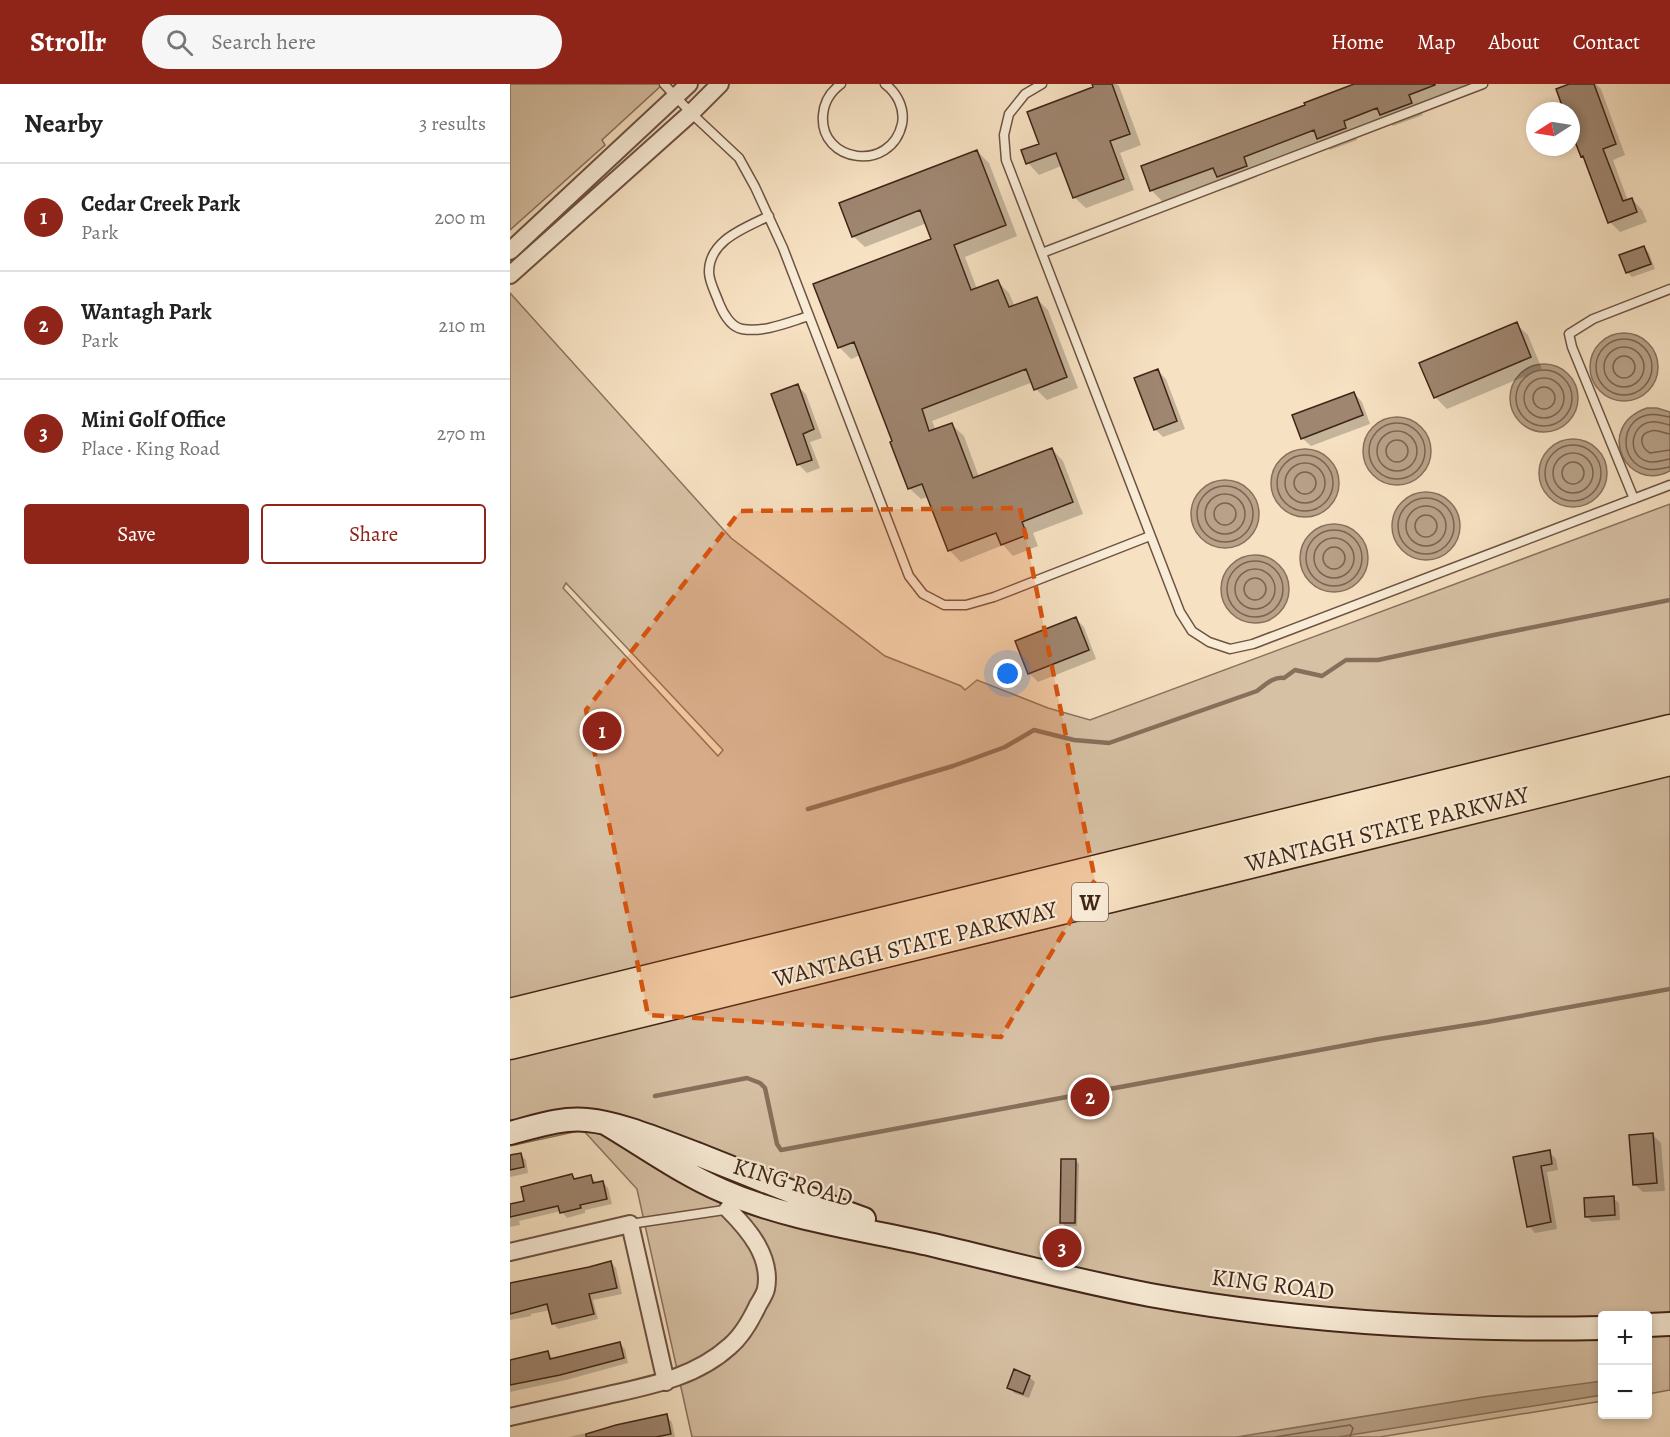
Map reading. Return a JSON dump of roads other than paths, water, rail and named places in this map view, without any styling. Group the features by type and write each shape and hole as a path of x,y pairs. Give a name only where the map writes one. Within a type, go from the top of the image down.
{"highway":[{"name":"WANTAGH STATE PARKWAY","path":"510,1014 1670,730"},
{"name":"WANTAGH STATE PARKWAY","path":"510,1044 1670,760"}],"street":[{"path":"510,251 688,84"},
{"path":"510,275 691,113 720,84"},
{"name":"KING ROAD","path":"510,1133 546,1124 585,1119 607,1124 679,1148 942,1247"},
{"name":"KING ROAD","path":"607,1124 712,1186 745,1200 815,1220 1150,1295 1344,1321 1517,1329 1598,1328"},
{"path":"510,1417 666,1382 699,1367 730,1346 751,1321 766,1290 767,1273 758,1246 749,1231 728,1209"},
{"path":"510,1252 630,1224 666,1382"},
{"path":"1652,1325 1670,1324"}],"lane":[{"path":"664,84 739,158 769,216 909,576 923,594 944,605 966,605 994,597 1150,536"},
{"path":"839,84 824,106 823,119 826,132 832,143 843,152 856,157 869,157 882,152 900,133 903,120 901,106 896,94 885,84"},
{"path":"1042,84 1025,94 1010,114 1004,135 1006,160 1180,612 1192,631 1209,642 1230,650 1253,644 1670,485"},
{"path":"1042,253 1483,84"},
{"path":"769,216 737,232 719,245 711,259 709,274 721,308 728,319 739,329 756,330 809,316"},
{"path":"1634,499 1572,347 1569,334 1593,319 1670,289"},
{"path":"630,1224 762,1205"}],"water":[{"path":"1624,333 1637,336 1648,343 1655,354 1658,367 1655,380 1648,391 1637,398 1624,401 1611,398 1600,391 1593,380 1590,367 1593,354 1600,343 1611,336"},
{"path":"1544,364 1557,367 1568,374 1575,385 1578,398 1575,411 1568,422 1557,429 1544,432 1531,429 1520,422 1513,411 1510,398 1513,385 1520,374 1531,367"},
{"path":"1647,408 1670,412 1670,471 1654,476 1641,474 1630,466 1622,455 1619,442 1622,429 1631,417"},
{"path":"1397,417 1410,420 1421,427 1428,438 1431,451 1428,464 1421,475 1410,482 1397,485 1384,482 1373,475 1366,464 1363,451 1366,438 1373,427 1384,420"},
{"path":"1573,439 1586,442 1597,449 1604,460 1607,473 1604,486 1597,497 1586,504 1573,507 1560,504 1549,497 1542,486 1539,473 1542,460 1549,449 1560,442"},
{"path":"1305,449 1318,452 1329,459 1336,470 1339,483 1336,496 1329,507 1318,514 1305,517 1292,514 1281,507 1274,496 1271,483 1274,470 1281,459 1292,452"},
{"path":"1225,480 1238,483 1249,490 1256,501 1259,514 1256,527 1249,538 1238,545 1225,548 1212,545 1201,538 1194,527 1191,514 1194,501 1201,490 1212,483"},
{"path":"1426,492 1439,495 1450,502 1457,513 1460,526 1457,539 1450,550 1439,557 1426,560 1413,557 1402,550 1395,539 1392,526 1395,513 1402,502 1413,495"},
{"path":"1334,524 1347,527 1358,534 1365,545 1368,558 1365,571 1358,582 1347,589 1334,592 1321,589 1310,582 1303,571 1300,558 1303,545 1310,534 1321,527"},
{"path":"1255,555 1268,558 1279,565 1286,576 1289,589 1286,602 1279,613 1268,620 1255,623 1242,620 1231,613 1224,602 1221,589 1224,576 1231,565 1242,558"},
{"path":"1598,1382 1598,1396 1338,1437 1237,1437 1483,1397"}],"waterway":[{"path":"808,809 953,766 1005,747 1034,730 1074,740 1109,743 1257,691 1295,670 1322,676 1346,660 1378,660 1670,600"},
{"path":"655,1096 747,1078 760,1083 765,1088 777,1144 781,1150 1379,1039 1670,989"}],"place":[{"name":"Cedar Creek Park","path":"602,731"},
{"name":"Wantagh Park","path":"1090,1097"},
{"name":"Mini Golf Office","path":"1062,1248"}]}
